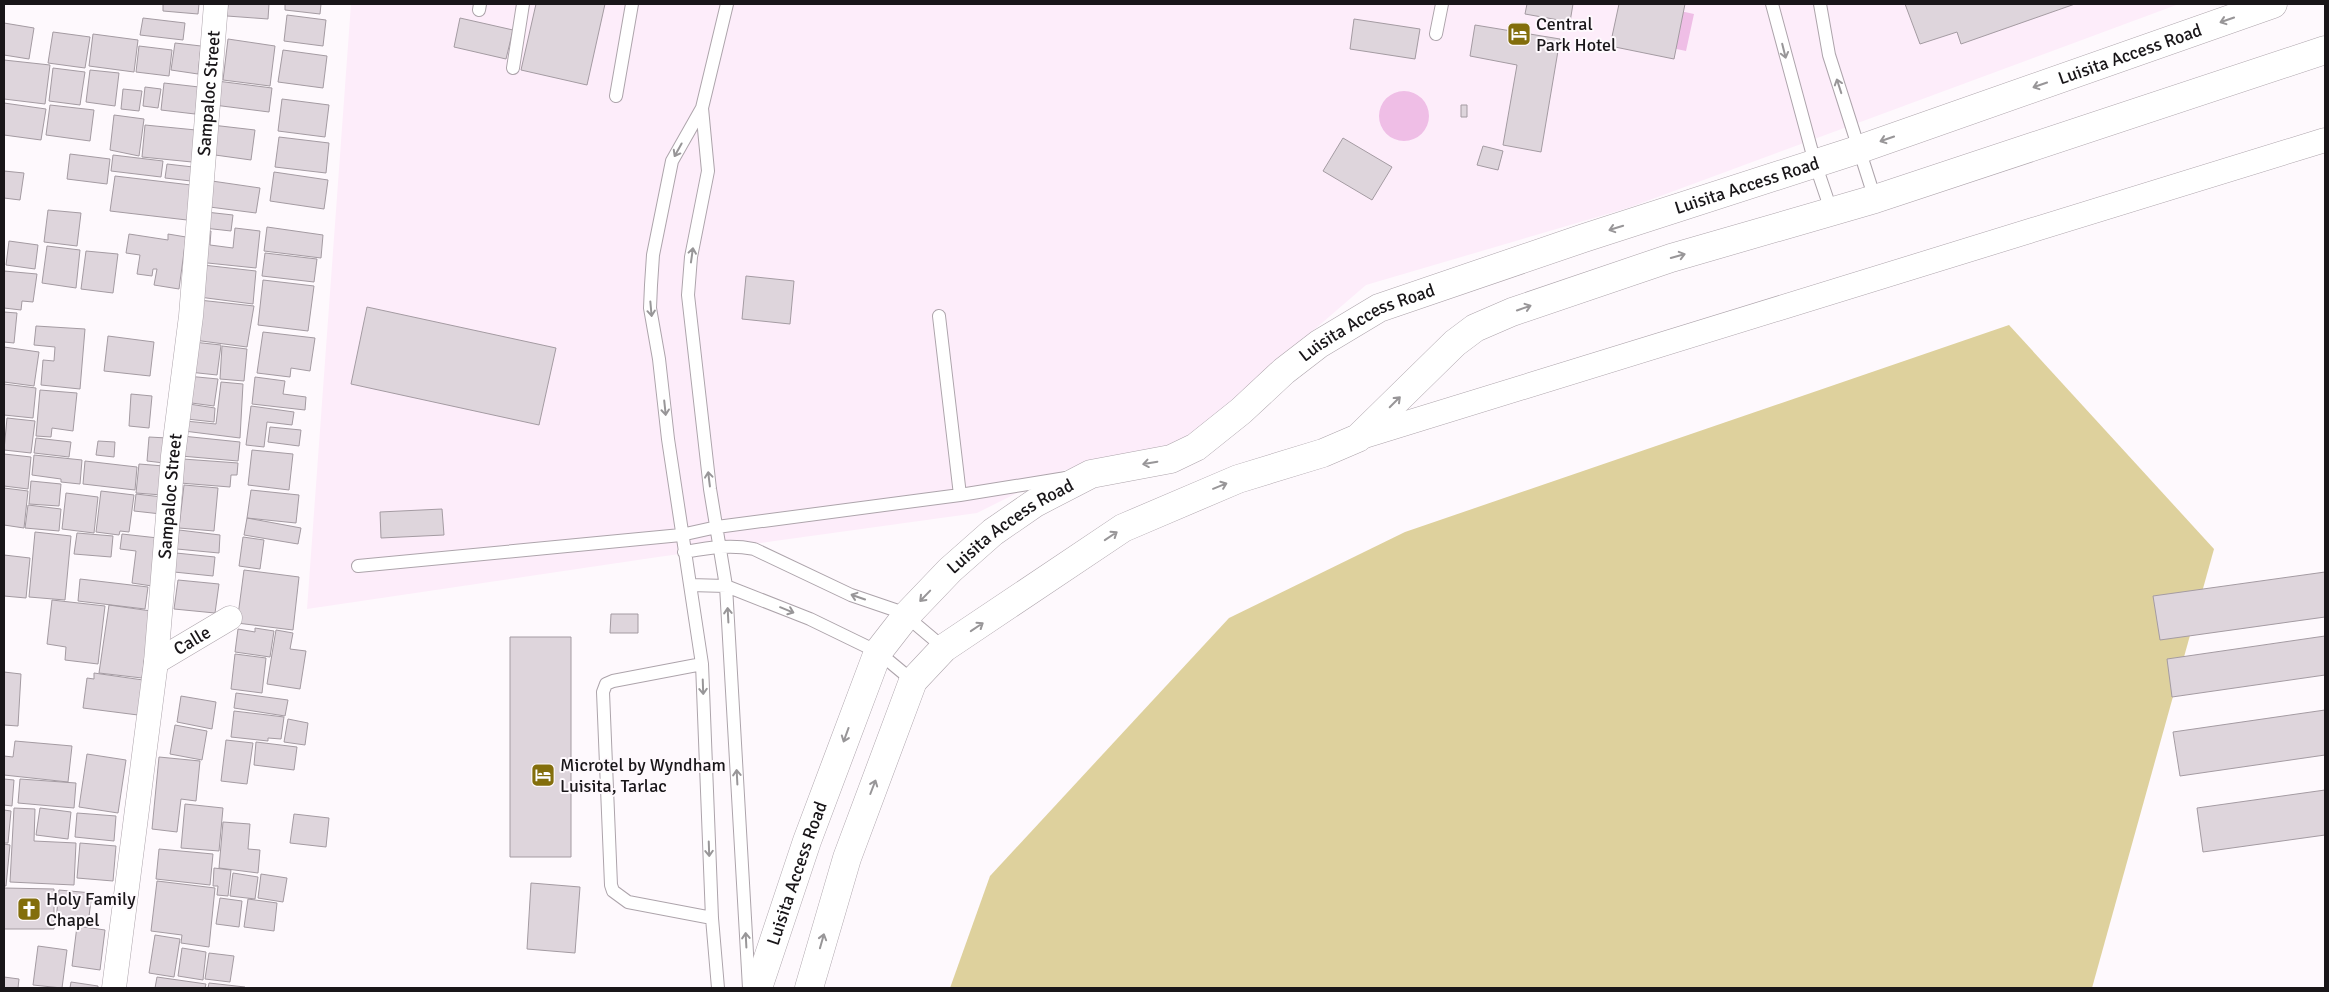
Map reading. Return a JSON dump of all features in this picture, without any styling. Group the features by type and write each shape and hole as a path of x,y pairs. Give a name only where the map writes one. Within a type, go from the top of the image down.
{"main road":[{"name":"Luisita Access Road","path":"758,988 807,841 878,652 906,616 950,570 993,532 1035,504 1091,474 1171,459 1196,447 1242,410 1284,371 1320,344 1379,308 1584,238 1860,149 2273,4"},
{"path":"809,988 847,858 913,681 944,648 1123,528 1238,479 1324,453 1358,438 1455,342 1475,328 1512,312 1672,258 1832,213 2325,50"}],"street":[{"name":"Sampaloc Street","path":"114,988 156,662 173,456 190,316 216,4"},
{"path":"1358,438 2325,140"},
{"name":"Calle","path":"156,662 230,618"}],"lane":[{"path":"513,68 523,4"},
{"path":"616,96 632,4"},
{"path":"718,988 712,918 702,664 681,534 659,359 650,308 650,285 653,255 672,161 702,108 727,4"},
{"path":"1436,34 1442,4"},
{"path":"1772,4 1790,76 1815,163 1832,213"},
{"path":"1820,4 1829,56 1875,199"},
{"path":"702,108 708,171 691,257 688,296 703,434 726,586 748,988"},
{"path":"939,316 960,495"},
{"path":"358,566 681,534 717,527 960,495 1091,474"},
{"path":"684,552 720,546 738,546 754,549 850,595 906,616 944,648"},
{"path":"690,585 726,586 810,619 878,652 913,681"},
{"path":"702,664 614,681 606,684 603,692 611,885 613,891 628,902 712,918"}],"shaded area":[{"path":"351,4 2179,4 1628,208 1366,285 1184,442 1061,471 977,513 658,557 307,609"},
{"path":"1637,4 1648,4 1694,14 1686,51 1630,39"},
{"path":"1399,91 1409,91 1422,98 1429,111 1429,121 1422,134 1409,141 1399,141 1390,137 1383,130 1379,121 1379,111 1383,102 1390,95"},
{"path":"2009,325 2214,549 2092,988 950,988 990,876 1229,618 1405,532"}],"building":[{"path":"163,4 199,4 198,14 163,11"},
{"path":"228,4 269,4 268,19 227,16"},
{"path":"285,4 321,4 320,14 285,10"},
{"path":"536,4 605,4 587,85 521,70"},
{"path":"1527,4 1573,4 1570,22 1525,14"},
{"path":"1619,4 1685,4 1674,59 1610,46"},
{"path":"1905,4 2075,4 1961,44 1957,32 1920,44"},
{"path":"287,15 326,20 323,46 284,41"},
{"path":"143,18 185,23 183,40 140,35"},
{"path":"460,18 513,30 506,59 454,47"},
{"path":"1354,19 1420,29 1415,59 1350,49"},
{"path":"4,23 34,28 29,59 4,55"},
{"path":"1475,25 1560,39 1541,152 1503,145 1517,65 1470,56"},
{"path":"53,32 90,37 85,68 48,63"},
{"path":"93,34 138,40 134,72 89,66"},
{"path":"228,39 275,46 270,86 223,80"},
{"path":"175,43 201,46 198,74 171,70"},
{"path":"139,46 172,50 169,76 136,72"},
{"path":"283,50 327,56 323,88 278,82"},
{"path":"4,60 50,65 45,104 4,99"},
{"path":"53,68 85,72 80,105 49,101"},
{"path":"90,70 119,73 115,106 86,102"},
{"path":"217,81 272,88 269,112 214,105"},
{"path":"164,83 199,87 195,114 161,110"},
{"path":"145,87 161,89 158,108 143,106"},
{"path":"123,89 142,91 139,111 121,109"},
{"path":"282,99 329,105 325,137 278,131"},
{"path":"4,103 46,109 41,140 4,135"},
{"path":"50,105 94,110 90,141 46,135"},
{"path":"1461,105 1467,105 1467,117 1461,117"},
{"path":"114,115 144,119 139,156 110,150"},
{"path":"145,125 196,130 192,162 142,157"},
{"path":"212,125 255,130 251,160 208,154"},
{"path":"279,137 329,143 326,173 275,167"},
{"path":"1343,138 1392,167 1372,200 1323,171"},
{"path":"1483,146 1503,151 1498,170 1477,165"},
{"path":"70,154 110,159 107,184 67,179"},
{"path":"113,155 163,161 161,177 111,171"},
{"path":"167,164 193,167 191,181 165,178"},
{"path":"4,171 24,173 20,200 4,198"},
{"path":"274,172 328,180 324,209 270,201"},
{"path":"115,176 191,185 187,220 110,211"},
{"path":"205,180 260,188 256,213 202,206"},
{"path":"48,210 81,213 77,246 44,242"},
{"path":"206,212 233,215 231,231 204,228"},
{"path":"267,227 323,235 321,258 264,251"},
{"path":"235,228 260,231 256,268 198,262 201,231 211,231 210,245 233,248"},
{"path":"129,234 168,240 168,234 186,237 179,289 154,285 157,269 153,269 152,276 137,274 140,255 126,253"},
{"path":"9,241 38,245 35,269 6,265"},
{"path":"47,246 80,250 76,288 42,283"},
{"path":"86,251 118,254 113,293 81,289"},
{"path":"265,253 317,259 314,282 262,276"},
{"path":"203,265 256,271 253,304 199,297"},
{"path":"4,271 37,274 33,302 22,301 21,310 4,308"},
{"path":"746,276 794,281 790,324 742,319"},
{"path":"263,280 314,286 308,331 258,325"},
{"path":"199,300 254,306 247,347 194,340"},
{"path":"367,307 556,348 539,425 351,384"},
{"path":"4,312 17,313 14,343 4,342"},
{"path":"36,326 85,329 80,389 41,385 43,360 54,361 55,347 34,345"},
{"path":"263,332 315,338 310,371 291,368 290,377 257,373"},
{"path":"108,336 154,342 150,376 104,371"},
{"path":"193,342 221,345 217,375 189,372"},
{"path":"222,346 247,349 244,381 220,379"},
{"path":"4,347 39,352 34,386 4,382"},
{"path":"187,376 218,379 214,406 184,402"},
{"path":"255,377 285,381 283,394 306,397 305,410 252,404"},
{"path":"221,382 243,384 240,438 184,431 185,421 216,424"},
{"path":"4,384 36,388 33,418 4,415"},
{"path":"40,390 77,393 73,431 52,428 51,437 36,436"},
{"path":"131,394 152,396 149,428 129,426"},
{"path":"189,404 215,408 214,422 187,419"},
{"path":"251,406 294,412 292,425 267,422 264,447 246,445"},
{"path":"7,418 35,421 31,453 4,450"},
{"path":"270,427 301,430 299,446 268,442"},
{"path":"182,436 240,442 238,461 181,456"},
{"path":"149,437 167,438 164,463 147,461"},
{"path":"36,438 71,442 69,457 34,453"},
{"path":"98,441 115,442 114,457 96,455"},
{"path":"252,450 293,454 289,490 248,485"},
{"path":"4,454 31,457 28,489 4,486"},
{"path":"34,455 82,460 80,484 61,482 61,479 32,475"},
{"path":"183,459 238,463 237,475 231,475 230,487 180,483"},
{"path":"85,461 137,467 135,490 83,484"},
{"path":"139,464 164,466 162,495 136,493"},
{"path":"31,481 61,484 59,506 29,504"},
{"path":"184,485 218,488 214,531 179,528"},
{"path":"4,488 28,491 24,528 4,525"},
{"path":"251,490 299,495 296,523 247,518"},
{"path":"101,491 134,495 129,532 120,531 119,535 96,532"},
{"path":"66,493 98,497 94,533 62,529"},
{"path":"136,494 162,497 161,514 134,511"},
{"path":"28,505 61,509 59,531 25,528"},
{"path":"442,509 444,535 381,538 380,512"},
{"path":"247,518 301,528 298,544 244,535"},
{"path":"179,530 220,535 219,553 177,549"},
{"path":"35,532 71,536 65,600 29,597"},
{"path":"77,533 113,536 111,557 74,554"},
{"path":"122,534 158,538 152,586 132,583 136,551 120,549"},
{"path":"243,537 264,540 260,569 239,566"},
{"path":"176,553 215,557 213,576 174,572"},
{"path":"4,555 30,558 26,598 4,596"},
{"path":"244,570 299,577 293,630 237,623"},
{"path":"2325,572 2325,617 2160,640 2153,596"},
{"path":"80,579 148,587 145,609 78,601"},
{"path":"178,580 219,584 215,613 174,609"},
{"path":"52,600 105,606 98,664 65,660 66,647 47,644"},
{"path":"109,605 151,611 142,678 99,673"},
{"path":"611,614 638,614 638,633 610,633"},
{"path":"255,628 274,631 270,657 235,652 238,629 255,632"},
{"path":"276,630 293,633 290,649 306,651 300,689 267,684"},
{"path":"2325,636 2325,675 2172,697 2167,659"},
{"path":"510,637 571,637 571,857 510,857"},
{"path":"235,654 266,658 262,693 231,689"},
{"path":"4,672 21,674 18,726 4,725"},
{"path":"94,673 143,680 138,715 83,708 87,678 94,679"},
{"path":"236,693 288,700 285,716 234,708"},
{"path":"181,696 216,702 212,729 177,722"},
{"path":"2325,710 2325,755 2180,776 2173,732"},
{"path":"234,711 284,717 281,739 268,738 268,741 231,737"},
{"path":"288,719 308,723 305,745 284,742"},
{"path":"175,725 207,731 202,760 170,754"},
{"path":"226,740 253,743 247,784 221,781"},
{"path":"15,741 72,746 68,782 4,775 4,756 13,757"},
{"path":"256,742 297,747 294,770 254,765"},
{"path":"87,754 126,760 118,813 79,807"},
{"path":"159,757 200,761 196,801 181,799 177,832 152,829"},
{"path":"4,779 14,780 12,806 4,805"},
{"path":"20,779 76,783 74,808 18,803"},
{"path":"2325,790 2325,835 2203,852 2197,808"},
{"path":"185,804 223,808 219,851 181,848"},
{"path":"14,808 35,809 34,841 76,843 74,885 10,882"},
{"path":"40,808 71,812 68,839 36,835"},
{"path":"4,810 11,811 8,843 4,843"},
{"path":"77,813 116,816 114,841 75,837"},
{"path":"294,814 329,818 326,847 290,843"},
{"path":"223,822 250,824 248,849 260,850 258,873 219,868"},
{"path":"80,843 116,846 113,881 77,878"},
{"path":"4,844 10,845 6,886 4,886"},
{"path":"159,849 213,854 210,885 156,879"},
{"path":"214,868 231,870 228,896 217,895 218,886 213,886"},
{"path":"233,873 258,877 255,899 230,896"},
{"path":"261,874 287,878 283,902 258,898"},
{"path":"157,881 215,888 209,947 181,943 182,935 151,931"},
{"path":"531,883 580,887 575,953 527,949"},
{"name":"Holy Family Chapel","path":"4,888 54,889 54,929 4,929"},
{"path":"59,890 92,893 88,924 56,920"},
{"path":"220,898 242,901 239,927 216,924"},
{"path":"248,899 277,903 274,931 244,927"},
{"path":"77,926 105,930 100,970 72,966"},
{"path":"155,935 180,939 174,977 149,973"},
{"path":"38,946 67,950 62,988 33,985"},
{"path":"182,948 206,952 203,980 178,976"},
{"path":"209,953 234,956 230,982 205,979"},
{"path":"4,977 19,979 18,988 4,988"},
{"path":"157,977 206,984 205,988 155,988"},
{"path":"71,982 98,986 98,988 70,988"},
{"path":"209,983 245,987 245,988 208,988"}],"place":[{"name":"Central Park Hotel","path":"1519,34"},
{"name":"Microtel by Wyndham Luisita, Tarlac","path":"543,775"},
{"name":"Holy Family Chapel","path":"29,909"}]}
